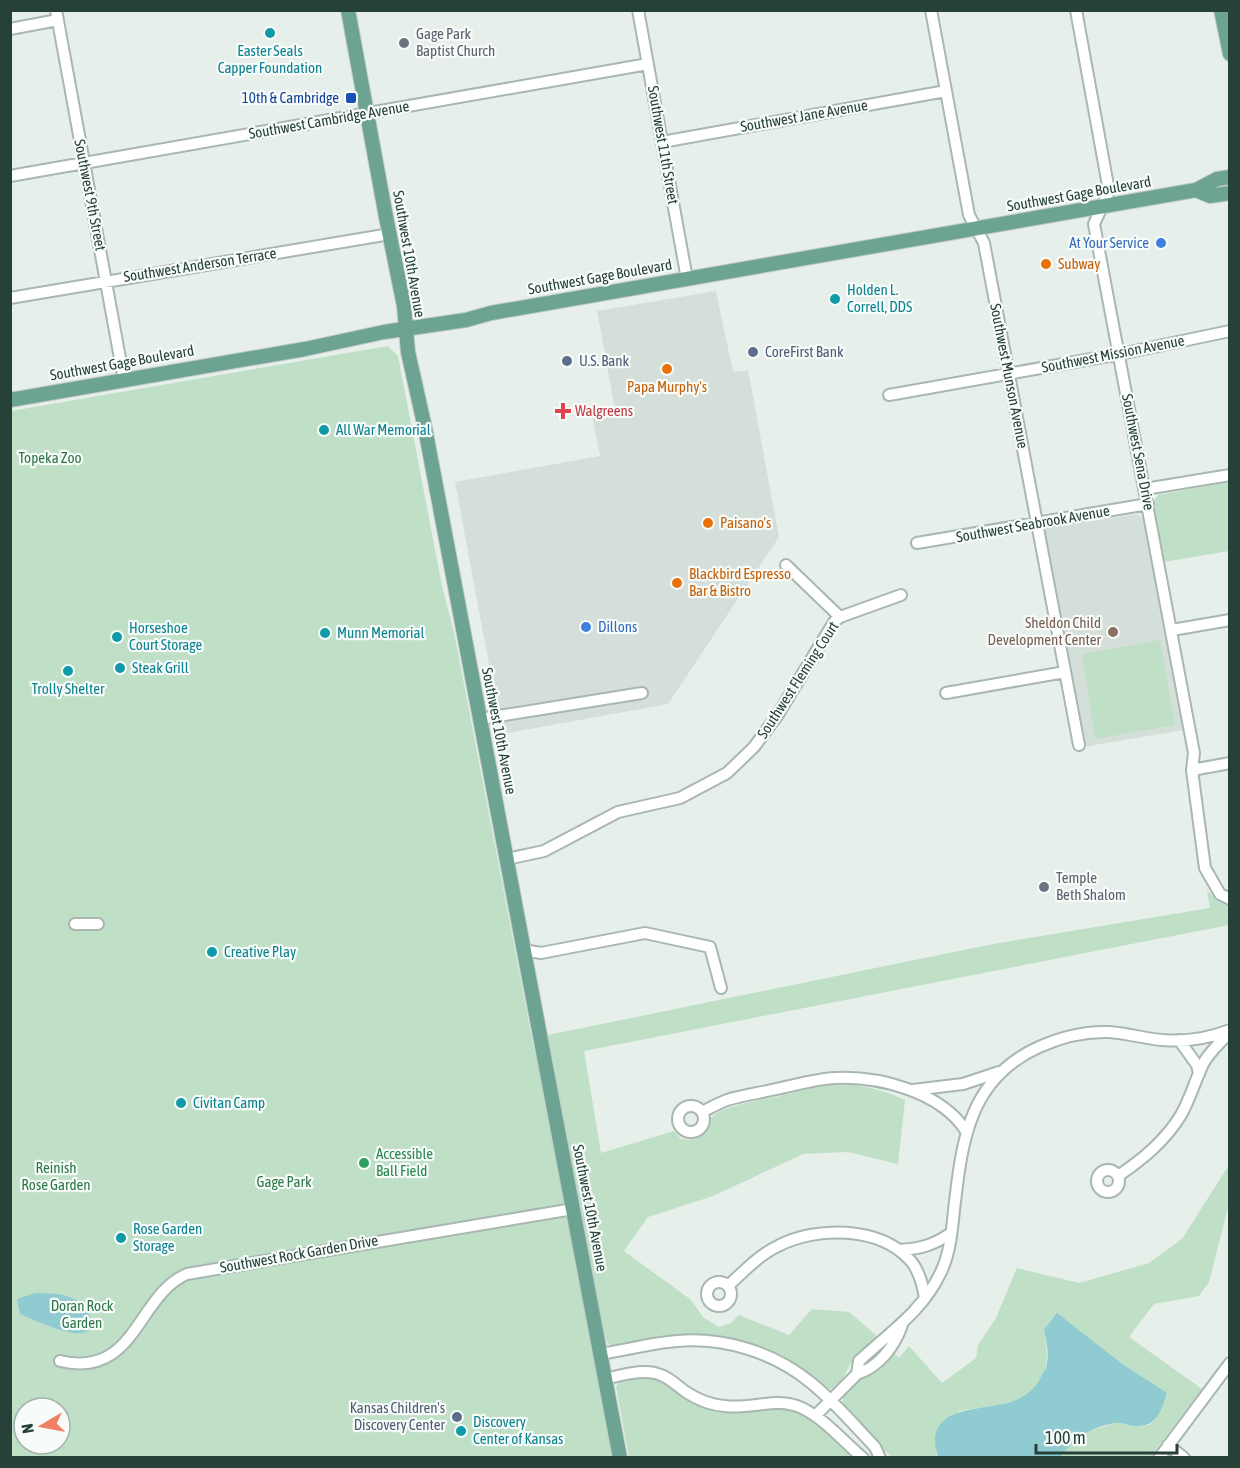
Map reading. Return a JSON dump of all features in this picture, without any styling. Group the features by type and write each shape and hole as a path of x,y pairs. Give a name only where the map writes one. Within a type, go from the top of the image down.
{"main road":[{"name":"Southwest 10th Avenue","path":"348,10 404,306 408,351 425,428 620,1458"},
{"path":"1221,10 1230,54"},
{"name":"Southwest Gage Boulevard","path":"10,400 305,349 351,338 466,320 491,313 1196,190 1217,179 1230,177"},
{"name":"Southwest Gage Boulevard","path":"1196,190 1210,196 1230,194"}],"street":[{"name":"Southwest 11th Street","path":"638,10 687,279"},
{"name":"Southwest Munson Avenue","path":"931,10 969,215 984,243 1079,745"},
{"name":"Southwest Sena Drive","path":"1076,10 1109,191 1094,224 1194,753 1192,770 1205,868 1225,897"},
{"path":"10,29 57,15"},
{"name":"Southwest 9th Street","path":"57,15 124,380"},
{"name":"Southwest Cambridge Avenue","path":"10,176 648,64"},
{"name":"Southwest Jane Avenue","path":"662,142 945,91"},
{"name":"Southwest Anderson Terrace","path":"10,298 390,234"},
{"name":"Southwest Mission Avenue","path":"890,395 1120,354 1230,331"},
{"path":"1145,489 1230,475"},
{"name":"Southwest Seabrook Avenue","path":"917,543 1148,504"},
{"path":"786,565 840,616"},
{"name":"Southwest Fleming Court","path":"507,859 544,851 618,812 680,798 728,773 754,747 777,716 834,622 840,616 901,595"},
{"path":"1172,630 1230,620"},
{"path":"946,693 1065,672"},
{"path":"480,719 642,693"},
{"path":"1192,770 1230,764"},
{"path":"75,924 98,924"},
{"path":"524,950 541,952 645,933 710,947 721,988"},
{"path":"910,1090 963,1084 999,1072 1022,1055 1038,1047 1074,1035 1110,1032 1163,1040 1179,1040 1230,1031"},
{"path":"1118,1176 1150,1153 1166,1137 1180,1116 1204,1062 1230,1031"},
{"path":"1179,1040 1197,1065 1199,1074"},
{"path":"815,1416 857,1374 867,1371 897,1340 902,1325 926,1298 941,1272 951,1233 961,1150 966,1131 979,1102 999,1072"},
{"path":"702,1112 727,1100 834,1078 865,1079 910,1090 938,1103 950,1111 966,1131"},
{"name":"Southwest Rock Garden Drive","path":"60,1360 74,1364 87,1363 100,1360 112,1353 132,1335 162,1291 173,1281 187,1274 573,1209"},
{"path":"728,1286 775,1247 805,1235 842,1232 872,1238 899,1250 911,1261 917,1271 926,1298"},
{"path":"899,1250 923,1248 951,1233"},
{"path":"600,1354 677,1341 711,1341 749,1349 788,1367 811,1382 875,1447 880,1458"},
{"path":"1159,1458 1230,1363"},
{"path":"605,1379 631,1373 656,1373 708,1403 734,1407 771,1402 801,1407 815,1416 863,1458"},
{"path":"1168,1445 1184,1458"}],"shaded area":[{"path":"716,291 733,372 748,370 779,537 668,704 502,734 455,482 600,456 592,414 615,409 597,311"},
{"name":"Sheldon Child Development Center","path":"1138,514 1143,519 1184,730 1083,747 1043,535 1044,530 1049,527"}],"green space":[{"name":"Gage Park","path":"388,346 398,356 442,586 454,632 533,1044 543,1080 615,1457 11,1457 11,411"},
{"path":"1229,482 1229,551 1164,562 1153,502 1158,495"},
{"path":"1160,640 1175,725 1095,739 1082,654"},
{"path":"1207,891 1219,901 1229,904 1229,925 584,1051 601,1153 674,1131 681,1139 698,1138 712,1117 723,1110 829,1085 868,1088 905,1100 898,1164 848,1152 803,1154 713,1196 648,1217 624,1251 690,1299 704,1318 719,1327 731,1323 739,1315 789,1335 812,1309 849,1312 878,1337 850,1364 842,1380 831,1389 825,1387 782,1357 736,1341 615,1347 608,1344 600,1323 548,1035 988,945 1210,908"},
{"path":"1229,1165 1229,1204 1209,1282 1199,1296 1154,1304 1129,1337 1202,1389 1150,1457 1061,1457 1070,1444 1090,1431 1117,1422 1140,1426 1149,1425 1156,1419 1167,1394 1121,1363 1044,1330 1046,1367 1037,1385 1030,1393 1006,1404 959,1411 936,1452 938,1457 891,1457 843,1403 843,1396 892,1351 899,1358 909,1346 942,1383 976,1358 978,1345 996,1318 1017,1268 1079,1283 1149,1263 1182,1239"},
{"path":"645,1375 663,1381 693,1403 705,1408 733,1411 778,1408 800,1414 820,1426 854,1457 629,1457 616,1387 619,1381"}],"water":[{"path":"35,1293 64,1295 72,1298 85,1308 95,1326 82,1333 69,1332 20,1314 17,1299"},
{"path":"1057,1313 1121,1363 1167,1393 1155,1419 1151,1423 1138,1426 1117,1423 1099,1427 1077,1439 1061,1457 938,1457 935,1441 937,1429 944,1421 965,1411 1015,1400 1035,1386 1047,1364 1044,1330"}],"place":[{"name":"Easter Seals Capper Foundation","path":"270,33"},
{"name":"Gage Park Baptist Church","path":"404,43"},
{"name":"10th & Cambridge","path":"351,98"},
{"name":"At Your Service","path":"1161,243"},
{"name":"Subway","path":"1046,264"},
{"name":"Holden L. Correll, DDS","path":"835,299"},
{"name":"CoreFirst Bank","path":"753,352"},
{"name":"U.S. Bank","path":"567,361"},
{"name":"Papa Murphy's","path":"667,369"},
{"name":"Walgreens","path":"563,411"},
{"name":"All War Memorial","path":"324,430"},
{"name":"Paisano's","path":"708,523"},
{"name":"Blackbird Espresso Bar & Bistro","path":"677,583"},
{"name":"Dillons","path":"586,627"},
{"name":"Sheldon Child Development Center","path":"1113,632"},
{"name":"Munn Memorial","path":"325,633"},
{"name":"Horseshoe Court Storage","path":"117,637"},
{"name":"Steak Grill","path":"120,668"},
{"name":"Trolly Shelter","path":"68,671"},
{"name":"Temple Beth Shalom","path":"1044,887"},
{"name":"Creative Play","path":"212,952"},
{"name":"Civitan Camp","path":"181,1103"},
{"name":"Accessible Ball Field","path":"364,1163"},
{"name":"Rose Garden Storage","path":"121,1238"},
{"name":"Kansas Children's Discovery Center","path":"457,1417"},
{"name":"Discovery Center of Kansas","path":"461,1431"}],"park label":[{"name":"Topeka Zoo","path":"50,458"},
{"name":"Reinish Rose Garden","path":"56,1176"},
{"name":"Doran Rock Garden","path":"82,1314"}]}
